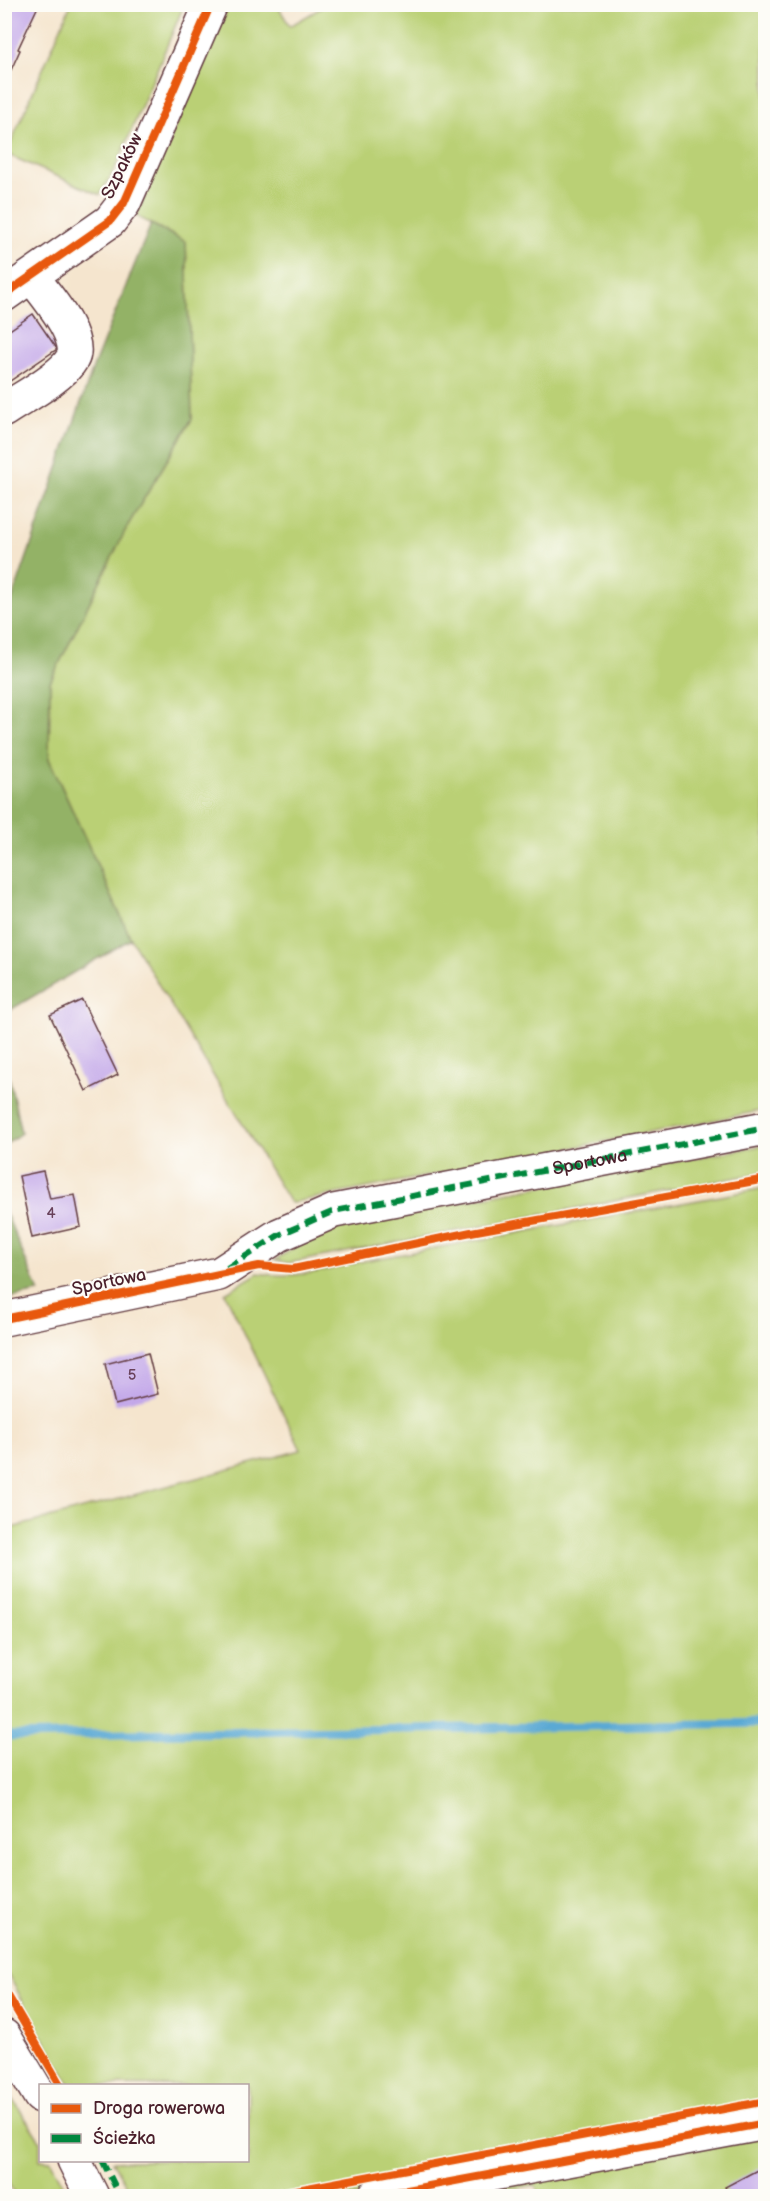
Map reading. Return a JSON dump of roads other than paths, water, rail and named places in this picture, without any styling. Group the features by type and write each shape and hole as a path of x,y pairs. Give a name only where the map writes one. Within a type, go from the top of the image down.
{"street":[{"name":"Szpaków","path":"4,295 110,221 124,203 211,4"},
{"path":"4,410 55,375 72,359 74,349 69,330 32,276"},
{"name":"Sportowa","path":"4,1319 219,1274 279,1235 334,1211 765,1128"},
{"path":"4,2036 39,2094"},
{"path":"375,2196 765,2123"},
{"path":"75,2162 92,2196"}],"waterway":[{"path":"4,1736 766,1723"}]}
